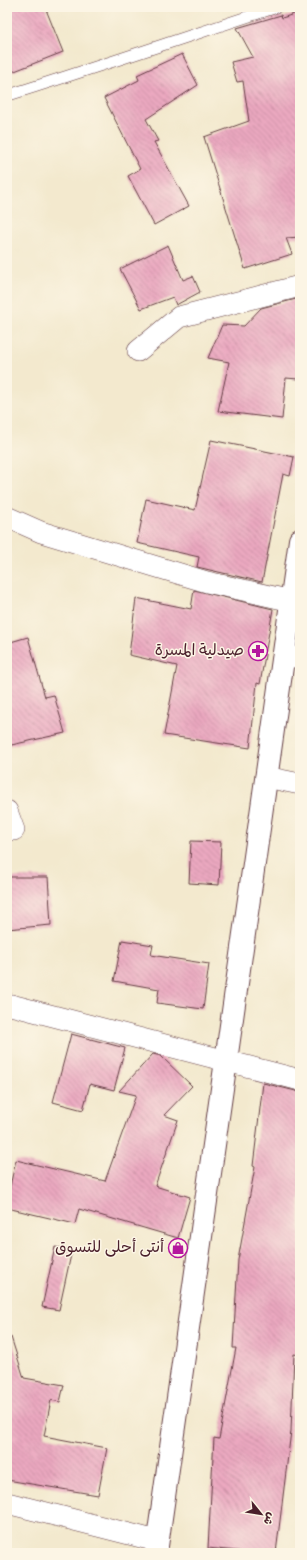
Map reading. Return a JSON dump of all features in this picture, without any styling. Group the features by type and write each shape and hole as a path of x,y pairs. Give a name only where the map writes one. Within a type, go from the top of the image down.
{"main road":[{"path":"156,1547 192,1311 225,1061 266,777 292,657 292,600 300,540"}],"street":[{"path":"138,351 179,317 300,286"},
{"path":"7,517 41,532 207,582 292,600"},
{"path":"266,777 300,784"},
{"path":"7,1004 300,1080"},
{"path":"7,1503 156,1547"}],"lane":[{"path":"7,94 12,94 188,38 232,21 277,7"}],"building":[{"path":"7,7 45,7 63,52 7,74"},
{"path":"300,12 300,237 286,238 292,254 245,269 204,137 249,121 243,81 237,82 231,62 253,57 237,28 281,15 282,18"},
{"path":"182,54 198,85 146,119 158,141 154,142 189,206 154,225 128,176 140,169 104,98 139,80 137,75"},
{"path":"168,245 183,280 193,276 200,292 176,305 173,297 141,309 120,269"},
{"path":"300,298 300,361 298,379 286,378 282,419 218,411 229,362 208,358 222,325 244,326 261,308"},
{"path":"211,440 294,457 290,476 283,474 262,582 197,567 199,557 137,543 146,499 195,510"},
{"path":"194,590 273,609 260,684 257,683 250,748 164,735 177,666 129,655 136,598 191,609"},
{"path":"28,637 45,697 54,695 65,733 7,746 7,643"},
{"path":"191,841 221,842 219,885 189,883"},
{"path":"7,877 48,877 51,925 7,929"},
{"path":"122,940 153,945 151,955 209,964 203,1009 157,1003 159,989 114,981"},
{"path":"71,1034 125,1048 114,1090 90,1084 83,1110 53,1102"},
{"path":"153,1054 161,1056 192,1086 164,1115 178,1120 155,1186 190,1197 178,1238 79,1209 75,1224 7,1208 7,1199 16,1160 105,1181 136,1095 119,1091"},
{"path":"263,1083 300,1092 300,1355 294,1354 291,1431 276,1553 255,1553 208,1548 214,1438 219,1439 236,1348 233,1348 238,1260 255,1167 253,1166"},
{"path":"55,1247 72,1250 59,1310 42,1307"},
{"path":"7,1337 11,1337 24,1378 64,1385 60,1402 51,1400 44,1436 107,1448 98,1495 7,1480"}],"place":[{"name":"صيدلية المسرة","path":"258,651"},
{"name":"أنتى أحلى للتسوق","path":"178,1248"}]}
